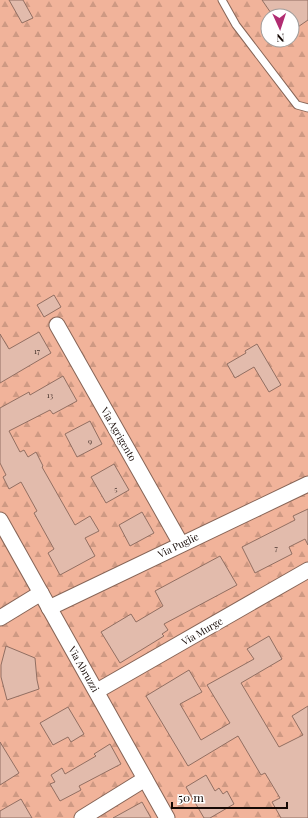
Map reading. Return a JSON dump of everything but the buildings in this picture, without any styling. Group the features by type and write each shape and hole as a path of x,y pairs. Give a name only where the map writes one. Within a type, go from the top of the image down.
{"street":[{"name":"Via Agrigento","path":"56,325 181,544"},
{"name":"Via Puglie","path":"49,608 308,484"},
{"name":"Via Abruzzi","path":"0,520 167,818"},
{"name":"Via Murge","path":"97,692 308,570"},
{"path":"0,618 41,593"},
{"path":"82,818 145,779"}],"lane":[{"path":"222,0 236,25 297,105 308,108"}],"green space":[{"path":"0,0 308,0 308,818 0,818"}]}
